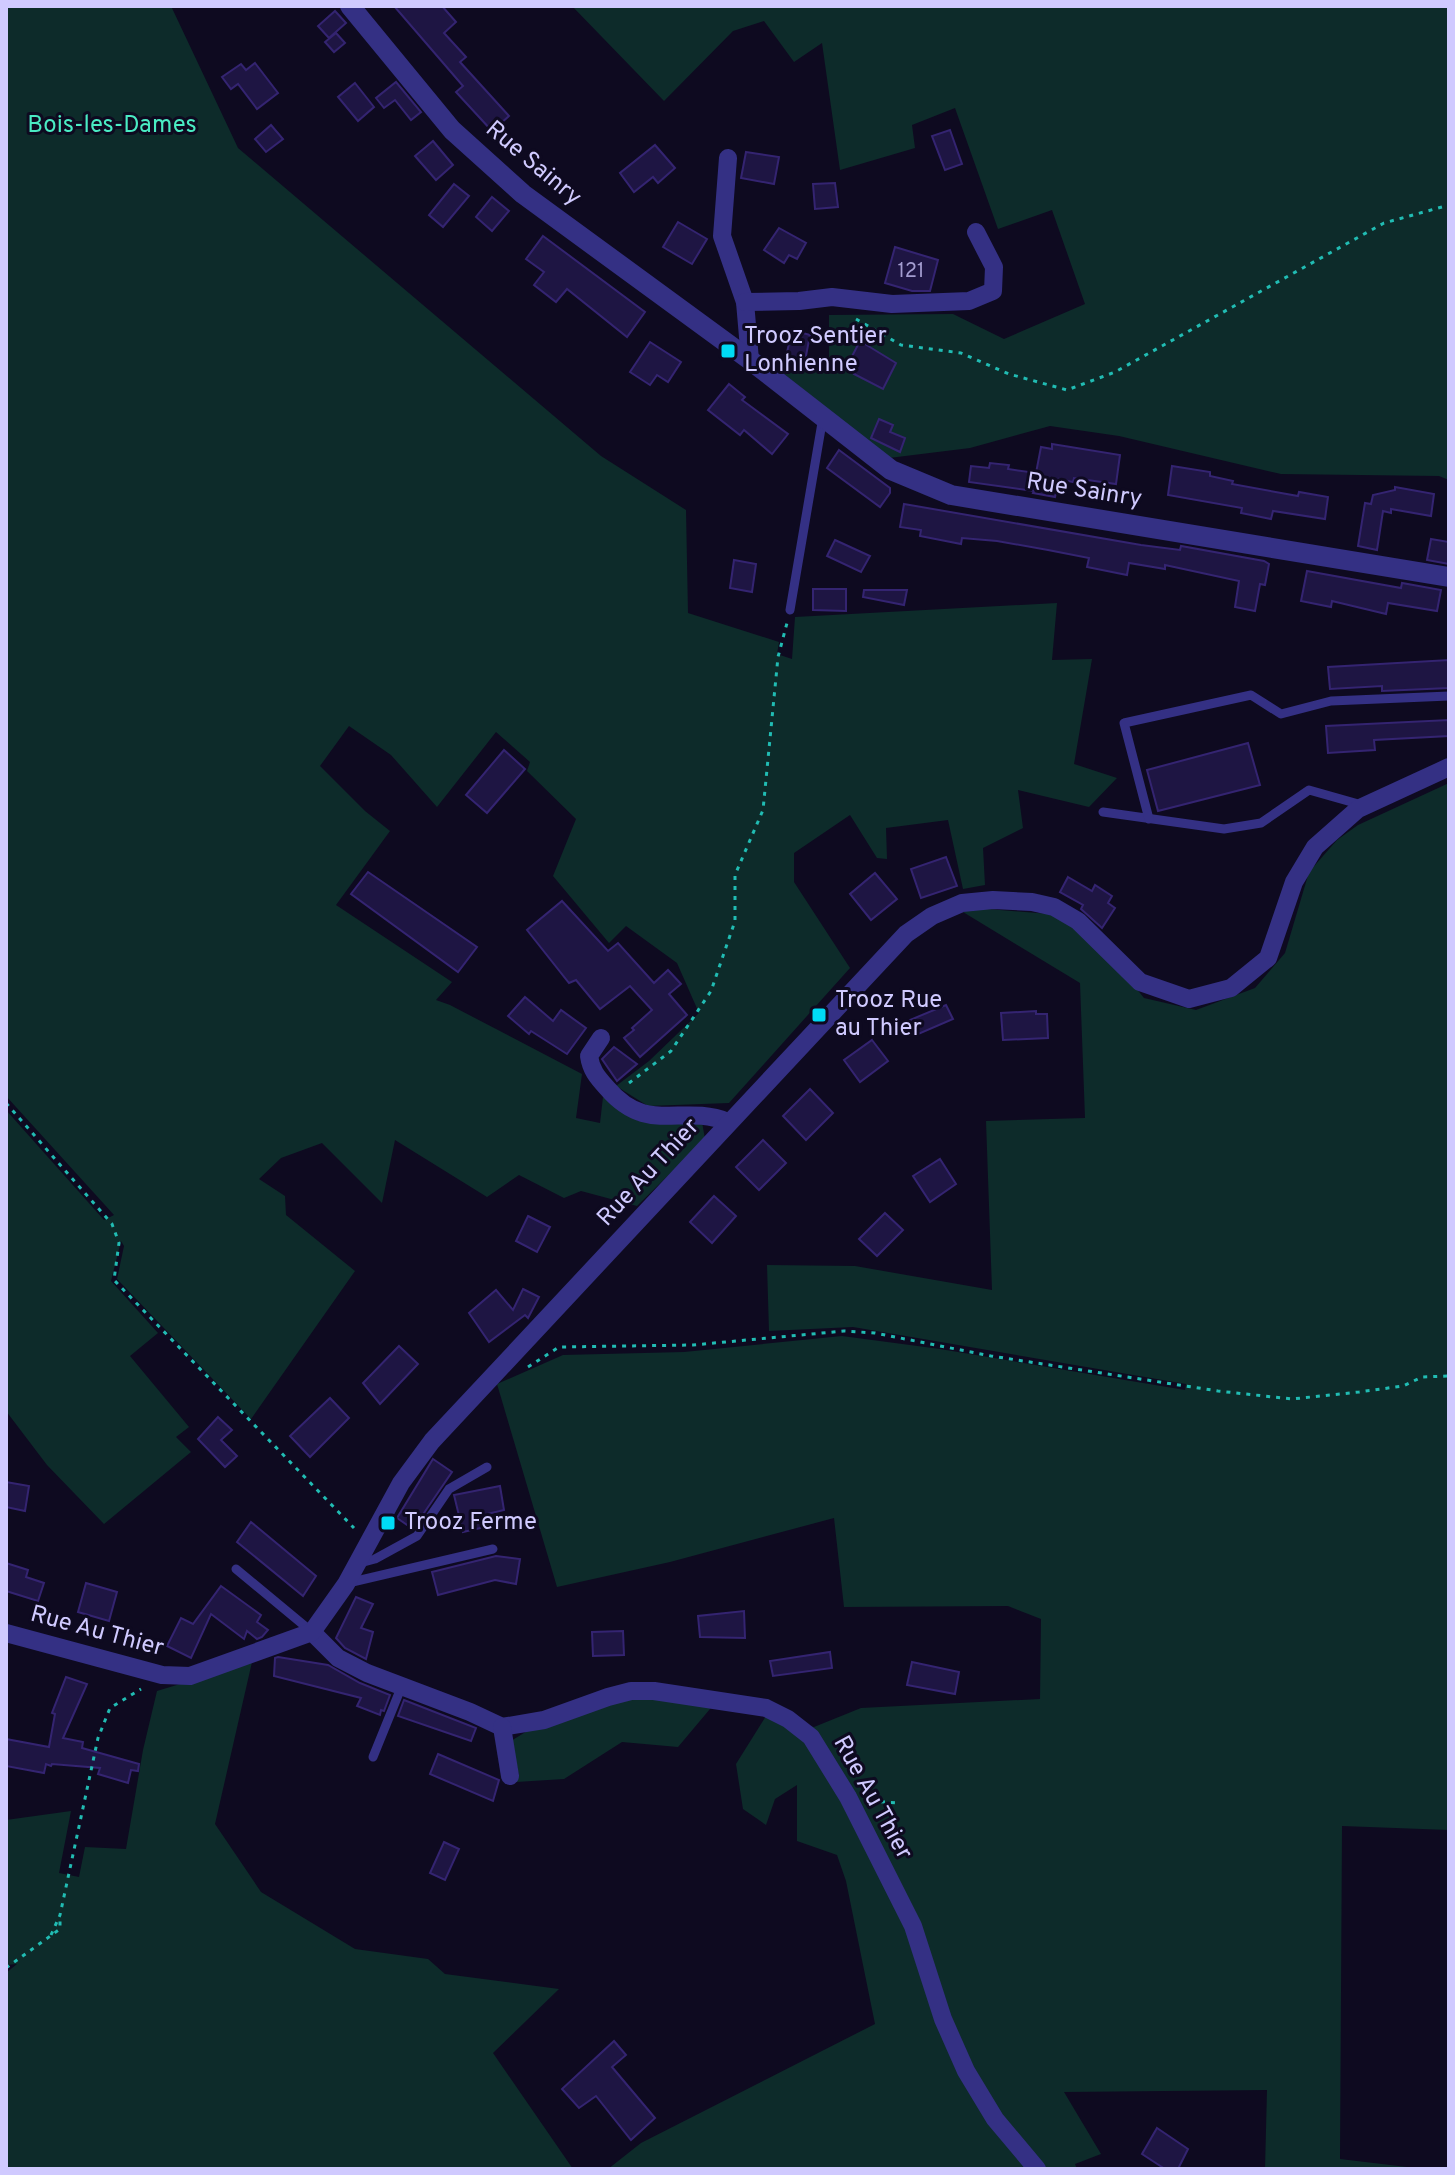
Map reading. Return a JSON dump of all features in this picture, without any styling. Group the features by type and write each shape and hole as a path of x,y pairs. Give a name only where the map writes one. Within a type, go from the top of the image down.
{"street":[{"name":"Rue Sainry","path":"350,6 452,130 523,194 750,360 891,470 951,495 1449,577"},
{"path":"728,158 722,236 745,302 750,360"},
{"path":"745,302 832,297 892,304 969,301 993,291 994,267 976,232"},
{"name":"Rue Au Thier","path":"6,1633 162,1675 190,1676 312,1632 346,1584 401,1483 432,1441 906,934 932,916 962,903 1032,902 1054,907 1078,921 1140,982 1189,999 1231,988 1268,958 1294,882 1315,847 1358,809 1449,767"},
{"name":"Rue Au Thier","path":"601,1038 589,1056 591,1070 622,1105 655,1118 709,1114 728,1122"},
{"path":"312,1632 338,1658 401,1688 470,1712 502,1727 510,1776"},
{"name":"Rue Au Thier","path":"502,1727 544,1720 631,1691 654,1691 766,1708 788,1719 811,1737 848,1797 913,1926 943,2019 966,2071 995,2119 1037,2169"}],"lane":[{"path":"790,610 823,417"},
{"path":"1149,819 1124,723 1251,695 1281,714 1331,701 1449,696"},
{"path":"1103,812 1224,829 1261,823 1309,790 1365,806"},
{"path":"362,1556 375,1559 417,1536 449,1489 487,1467"},
{"path":"346,1584 493,1549"},
{"path":"236,1569 312,1632"},
{"path":"373,1757 401,1688"}],"path":[{"path":"855,318 901,345 961,353 1009,374 1067,390 1115,372 1384,223 1449,205"},
{"path":"613,1095 671,1051 711,991 735,921 735,875 763,810 778,657 790,610"},
{"path":"6,1103 112,1224 119,1243 114,1280 354,1527 362,1556"},
{"path":"559,1347 657,1347 844,1331 875,1333 991,1356 1218,1391 1292,1399 1403,1386 1422,1377 1449,1376"},
{"path":"6,1968 51,1935 60,1915 98,1738 110,1708 162,1675"},
{"path":"848,1797 898,1803"}],"green space":[{"name":"Bois-les-Dames","path":"6,6 171,6 238,148 601,456 686,510 688,613 779,642 777,654 792,659 795,617 1057,603 1052,660 1092,659 1074,764 1117,778 1089,807 1018,790 1023,828 983,848 985,885 963,889 948,820 886,828 887,859 877,858 850,815 794,853 794,882 850,968 729,1103 648,1106 616,1086 649,1061 699,1013 677,963 626,926 609,943 553,876 576,819 527,771 530,762 496,732 437,807 391,755 349,726 320,766 390,831 336,905 452,982 436,1000 582,1074 576,1118 600,1123 603,1097 638,1121 702,1122 705,1139 637,1206 581,1191 564,1198 519,1175 487,1197 395,1140 382,1203 322,1143 281,1158 259,1179 285,1196 286,1215 355,1271 251,1419 117,1279 124,1246 121,1241 111,1281 158,1333 130,1356 189,1427 176,1437 191,1452 104,1524 47,1465 6,1411 6,1110 104,1220 114,1215 6,1096"},
{"path":"572,6 1449,6 1449,480 1439,476 1281,474 1119,436 1050,426 970,448 889,458 769,362 829,366 829,315 953,314 1004,339 1085,304 1052,210 998,229 955,108 912,125 915,148 840,170 822,43 794,62 764,21 733,31 664,101"},
{"path":"1449,783 1449,1830 1342,1826 1340,2159 1424,2169 1265,2169 1267,2090 1064,2092 1101,2154 1075,2164 1077,2169 608,2169 641,2143 875,2024 846,1881 837,1855 797,1841 797,1785 775,1799 766,1825 743,1809 736,1764 766,1716 814,1727 861,1708 1040,1699 1041,1619 1008,1606 844,1607 834,1518 670,1562 557,1587 497,1384 563,1355 684,1352 842,1336 1185,1390 1186,1384 853,1327 769,1331 767,1265 855,1266 992,1290 986,1121 1085,1118 1080,983 963,912 976,908 1062,915 1121,969 1144,998 1196,1010 1255,988 1285,953 1309,872 1337,840 1358,825"},
{"path":"252,1662 215,1824 261,1892 355,1949 428,1959 445,1974 559,1989 493,2053 573,2169 6,2169 6,1973 17,1964 6,1965 6,1820 71,1811 59,1873 79,1877 85,1847 126,1849 157,1691"},
{"path":"637,1690 715,1703 678,1747 622,1742 564,1779 516,1782 519,1775 511,1741 579,1699"}],"building":[{"path":"394,6 442,6 456,22 444,33 466,57 460,62 509,116 492,131 456,92 463,86"},
{"path":"335,11 346,23 329,38 318,26"},
{"path":"336,33 345,43 334,52 325,42"},
{"path":"255,63 278,93 257,109 238,84 231,89 222,77 241,64 246,70"},
{"path":"396,82 421,112 411,120 395,100 384,108 376,98"},
{"path":"355,83 374,107 358,121 338,97"},
{"path":"271,125 283,139 266,152 255,139"},
{"path":"950,130 962,164 945,170 932,136"},
{"path":"433,141 453,165 436,180 415,156"},
{"path":"655,145 675,168 658,183 653,177 634,192 620,173"},
{"path":"746,152 779,157 774,184 741,178"},
{"path":"835,183 838,207 815,209 813,184"},
{"path":"454,184 469,196 443,227 429,215"},
{"path":"492,197 509,211 492,231 476,217"},
{"path":"678,222 707,239 692,264 663,247"},
{"path":"779,228 806,243 797,259 789,255 784,263 764,250"},
{"path":"543,236 645,312 627,337 567,289 556,302 534,285 544,272 526,259"},
{"path":"895,247 938,260 930,291 912,291 885,283"},
{"path":"792,330 810,335 805,361 786,357"},
{"path":"860,341 896,363 883,389 854,374 857,368 848,364"},
{"path":"650,342 681,362 668,382 657,375 650,385 630,372"},
{"path":"729,384 745,397 742,400 788,434 772,454 744,430 740,435 708,410"},
{"path":"879,419 893,425 890,432 905,438 900,452 871,438"},
{"path":"1052,444 1120,455 1116,484 1059,479 1055,497 969,482 971,466 989,468 990,463 1036,473 1041,447 1052,449"},
{"path":"839,450 890,488 880,507 827,468"},
{"path":"1172,466 1210,472 1210,476 1233,481 1232,484 1298,496 1299,492 1328,497 1325,519 1273,511 1271,519 1241,513 1242,508 1168,495"},
{"path":"1395,487 1434,494 1431,516 1391,509 1391,513 1383,511 1377,550 1358,546 1365,503 1371,504 1373,495 1395,490"},
{"path":"904,504 1141,545 1180,550 1181,546 1264,561 1269,564 1265,585 1260,584 1255,611 1235,607 1239,581 1165,565 1165,569 1129,563 1127,575 1087,567 1089,558 1048,550 962,538 961,544 920,536 921,530 900,527"},
{"path":"1431,539 1449,542 1449,564 1427,560"},
{"path":"835,540 870,556 861,572 827,556"},
{"path":"734,560 756,564 752,592 730,588"},
{"path":"1307,571 1401,588 1402,583 1441,590 1437,611 1388,603 1386,614 1332,601 1331,607 1301,601"},
{"path":"813,589 846,589 846,611 813,610"},
{"path":"864,590 907,590 904,605 863,597"},
{"path":"1449,660 1449,688 1382,691 1382,686 1330,689 1328,667"},
{"path":"1449,720 1449,736 1374,740 1375,750 1328,753 1326,726"},
{"path":"1248,743 1260,785 1158,811 1147,770"},
{"path":"504,750 525,769 487,813 466,795"},
{"path":"946,857 957,886 921,898 911,869"},
{"path":"368,872 477,947 458,972 351,894"},
{"path":"875,873 897,899 871,920 850,894"},
{"path":"1068,877 1092,891 1095,885 1112,896 1108,903 1115,908 1102,928 1081,909 1083,905 1060,892"},
{"path":"562,901 608,951 618,943 654,983 668,970 681,984 669,994 687,1015 640,1057 624,1038 652,1010 630,986 600,1009 576,980 569,983 527,930"},
{"path":"525,997 553,1021 561,1010 586,1028 567,1054 531,1031 529,1034 508,1016"},
{"path":"946,1005 953,1019 916,1035 910,1020"},
{"path":"1036,1011 1036,1014 1047,1014 1048,1038 1003,1040 1001,1013"},
{"path":"872,1040 888,1061 860,1082 844,1060"},
{"path":"614,1047 637,1064 617,1081 602,1059"},
{"path":"810,1089 833,1113 806,1140 783,1116"},
{"path":"763,1140 786,1163 759,1190 736,1167"},
{"path":"940,1159 956,1184 930,1202 913,1176"},
{"path":"714,1196 736,1216 712,1243 690,1222"},
{"path":"885,1213 903,1230 877,1256 859,1239"},
{"path":"528,1216 550,1227 537,1252 516,1241"},
{"path":"523,1289 539,1297 528,1318 525,1315 489,1342 469,1313 496,1290 513,1310"},
{"path":"399,1346 418,1364 380,1404 363,1383"},
{"path":"330,1398 349,1418 310,1457 290,1436"},
{"path":"218,1417 232,1430 221,1440 237,1456 225,1467 198,1439"},
{"path":"433,1459 452,1472 413,1529 397,1518"},
{"path":"6,1482 29,1486 25,1511 6,1507"},
{"path":"500,1486 504,1510 483,1515 485,1527 463,1532 454,1495"},
{"path":"251,1522 316,1576 303,1596 237,1542"},
{"path":"496,1556 520,1559 516,1584 495,1580 438,1595 432,1572"},
{"path":"6,1563 28,1570 26,1577 44,1583 38,1601 6,1591"},
{"path":"86,1583 117,1592 109,1621 78,1612"},
{"path":"221,1586 261,1615 257,1622 268,1630 262,1637 257,1639 247,1631 244,1639 211,1614 191,1658 167,1646 181,1618 193,1624"},
{"path":"356,1597 373,1604 361,1628 373,1632 366,1659 345,1648 336,1638"},
{"path":"744,1611 745,1638 700,1637 698,1616"},
{"path":"623,1631 624,1655 593,1656 592,1632"},
{"path":"830,1652 832,1668 773,1676 770,1661"},
{"path":"275,1658 328,1665 390,1695 384,1711 381,1710 380,1715 357,1706 361,1698 274,1676"},
{"path":"912,1662 959,1672 955,1694 907,1685"},
{"path":"66,1677 87,1684 63,1738 83,1742 82,1748 139,1764 138,1771 131,1770 128,1783 98,1774 100,1768 46,1764 44,1773 6,1766 6,1739 49,1747 55,1714 52,1713"},
{"path":"404,1700 476,1728 471,1741 398,1716"},
{"path":"438,1754 499,1780 493,1801 430,1774"},
{"path":"444,1842 459,1849 445,1880 430,1873"},
{"path":"614,2041 626,2055 612,2067 655,2118 631,2140 596,2096 579,2108 562,2089"},
{"path":"1157,2128 1188,2149 1178,2169 1165,2169 1142,2154"}],"place":[{"name":"Trooz Sentier Lonhienne","path":"728,351"},
{"name":"Trooz Rue au Thier","path":"819,1015"},
{"name":"Trooz Ferme","path":"388,1523"}]}
